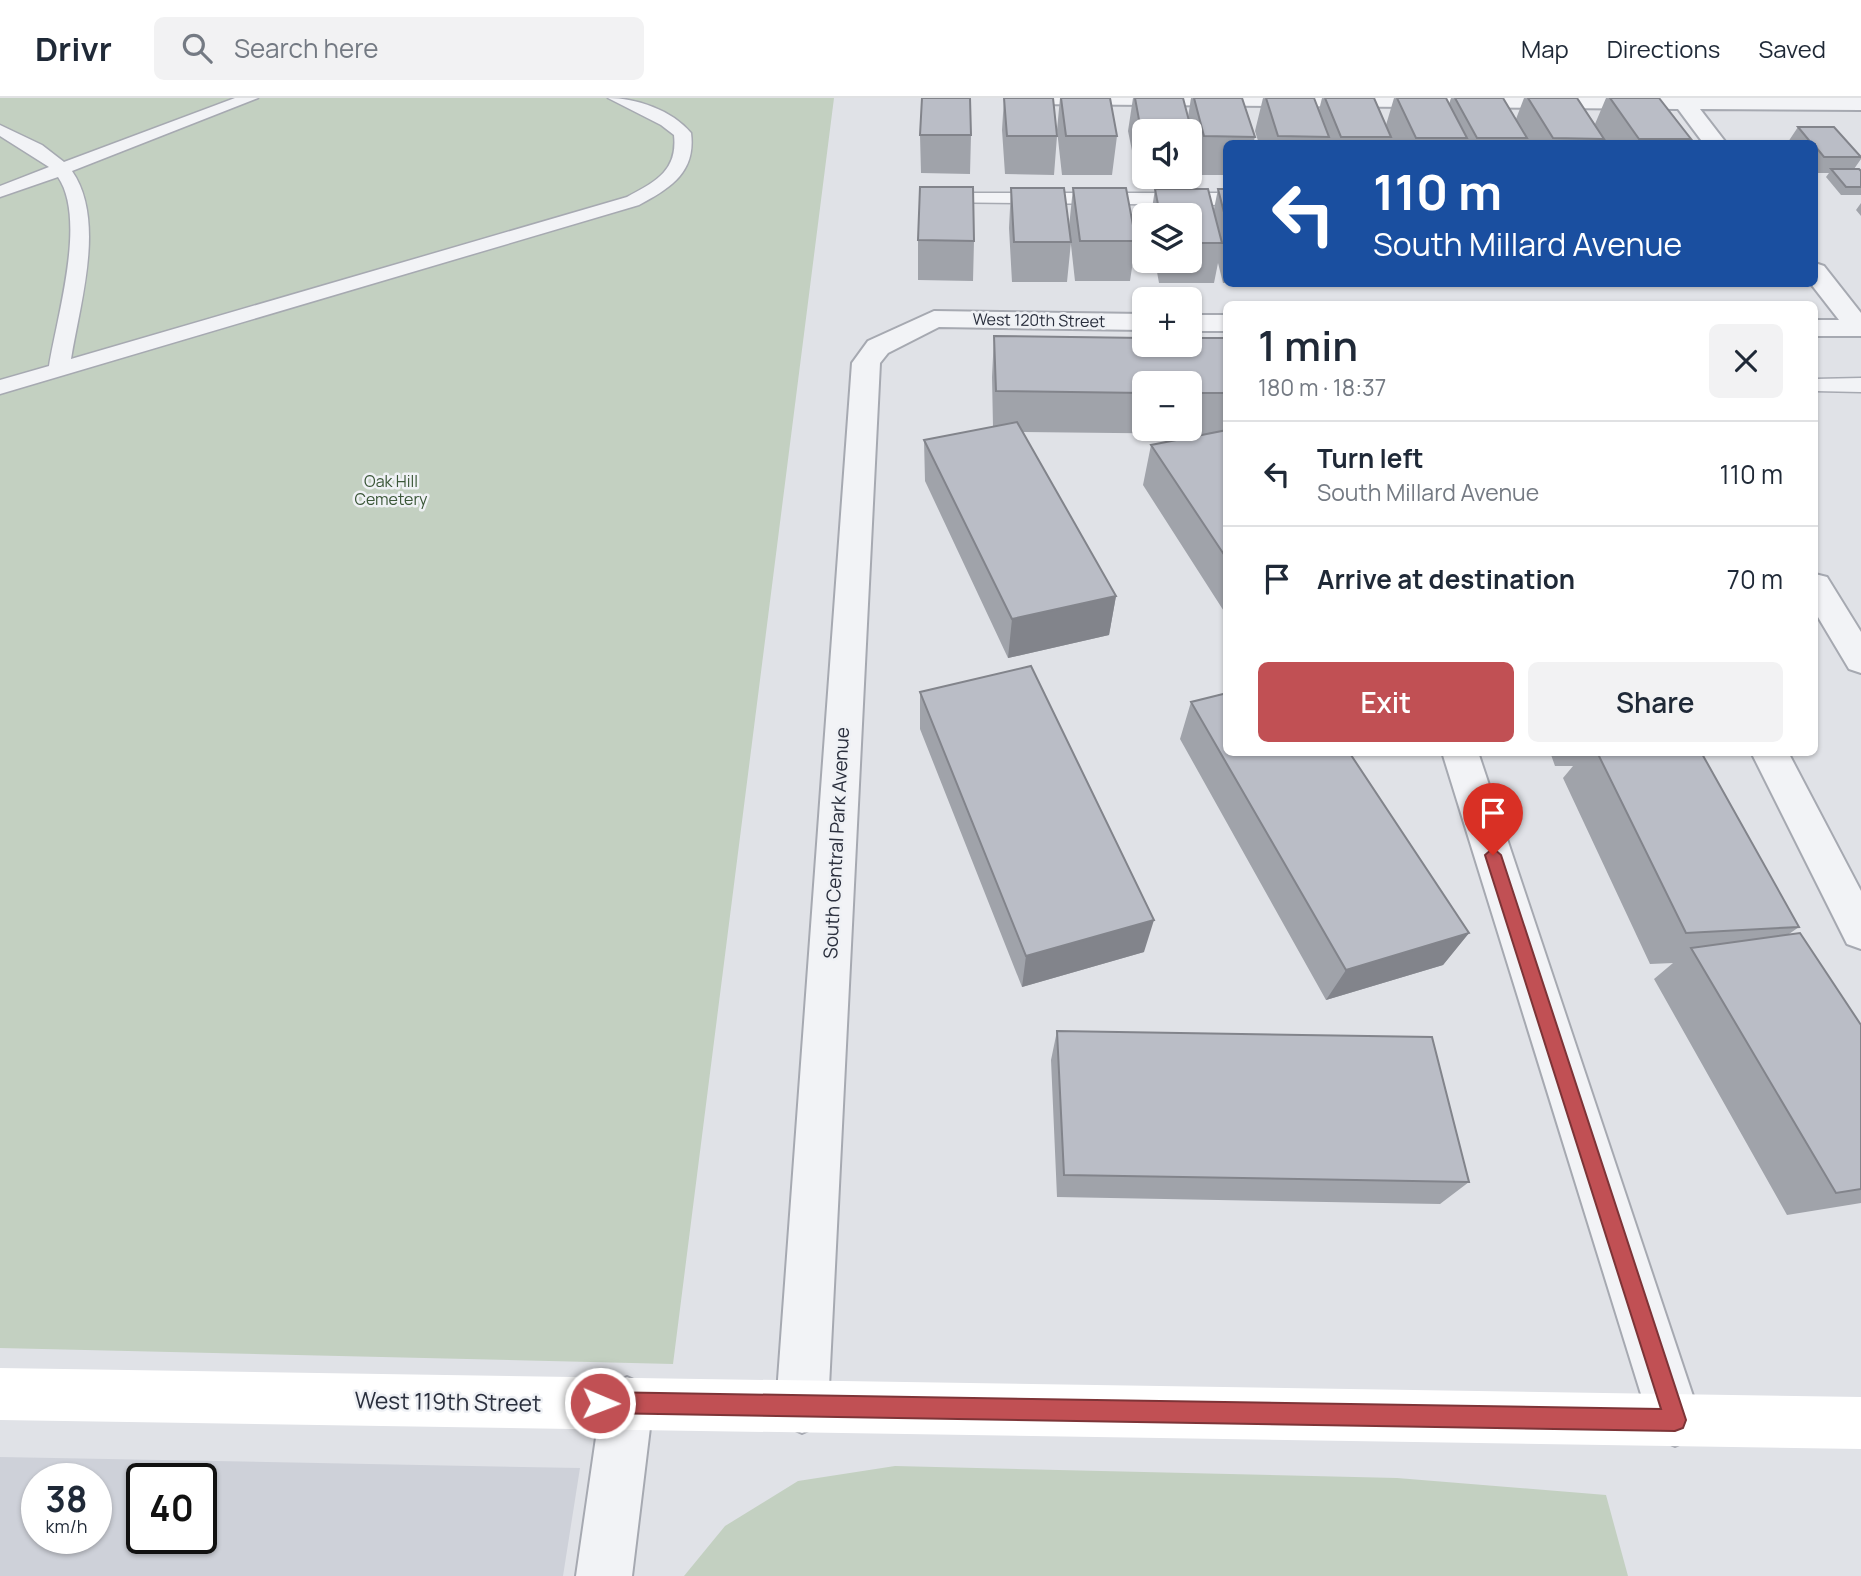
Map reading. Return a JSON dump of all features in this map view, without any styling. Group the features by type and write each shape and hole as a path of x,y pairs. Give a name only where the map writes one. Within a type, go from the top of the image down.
{"street":[{"path":"1025,98 1682,100 1861,104"},
{"path":"1682,100 1713,140"},
{"path":"1818,275 1860,328"},
{"name":"West 120th Street","path":"934,319 1132,322"},
{"name":"South Central Park Avenue","path":"802,1406 866,363 877,347 934,319"},
{"path":"1202,323 1223,323"},
{"path":"1818,328 1860,328"},
{"path":"1818,590 1861,660"},
{"path":"1461,756 1675,1420"},
{"path":"1771,756 1861,931"},
{"name":"West 119th Street","path":"0,1394 1861,1423"},
{"path":"604,1576 627,1403"}],"lane":[{"path":"0,192 250,98"},
{"path":"0,387 633,201 671,178 683,162 686,149 682,133 667,121 616,98"},
{"path":"0,130 30,143 61,170 78,199 79,228 59,370"},
{"path":"922,198 1223,200"},
{"path":"1818,385 1861,386"}],"shaded area":[{"path":"0,1457 580,1468 563,1576 0,1576"}],"green space":[{"name":"Oak Hill Cemetery","path":"0,98 834,98 673,1364 0,1348"},
{"path":"895,1466 1397,1478 1606,1495 1628,1576 684,1576 725,1526 798,1481"}],"building":[{"path":"922,98 970,98 971,135 920,135"},
{"path":"1004,98 1053,98 1057,136 1007,136"},
{"path":"1061,98 1110,98 1117,136 1066,136"},
{"path":"1135,98 1183,98 1189,119 1139,119"},
{"path":"1194,98 1242,98 1255,137 1204,136 1202,119 1200,119"},
{"path":"1266,98 1314,98 1329,137 1278,136"},
{"path":"1325,98 1374,98 1391,137 1341,137"},
{"path":"1397,98 1446,98 1467,138 1416,138"},
{"path":"1455,98 1503,98 1527,138 1477,138"},
{"path":"1528,98 1577,98 1604,139 1553,138"},
{"path":"1610,98 1659,98 1691,139 1639,139"},
{"path":"1798,127 1834,127 1861,157 1824,157 1818,150 1818,140 1809,140"},
{"path":"1831,169 1859,169 1861,187 1846,187"},
{"path":"920,187 973,187 974,241 918,240"},
{"path":"1011,188 1064,188 1071,242 1014,242"},
{"path":"1073,188 1126,188 1132,220 1132,241 1080,241"},
{"path":"1155,189 1208,189 1222,243 1202,243 1202,203 1158,203"},
{"path":"1218,189 1223,189 1223,208"},
{"path":"994,336 1132,338 1132,357 1202,357 1202,338 1223,338 1223,393 1202,393 1202,371 1132,371 1132,393 996,391"},
{"path":"1017,422 1116,596 1012,619 924,440"},
{"path":"1223,431 1223,553 1151,445 1171,441 1202,441 1202,435"},
{"path":"1031,666 1154,920 1026,956 920,692"},
{"path":"1223,694 1223,756 1352,756 1469,933 1346,970 1191,702"},
{"path":"1599,756 1703,756 1799,927 1686,933"},
{"path":"1800,933 1861,1025 1861,1189 1836,1193 1691,948"},
{"path":"1057,1031 1432,1037 1469,1182 1064,1175"}],"route":[{"path":"600,1403 1675,1420 1493,855"}]}
